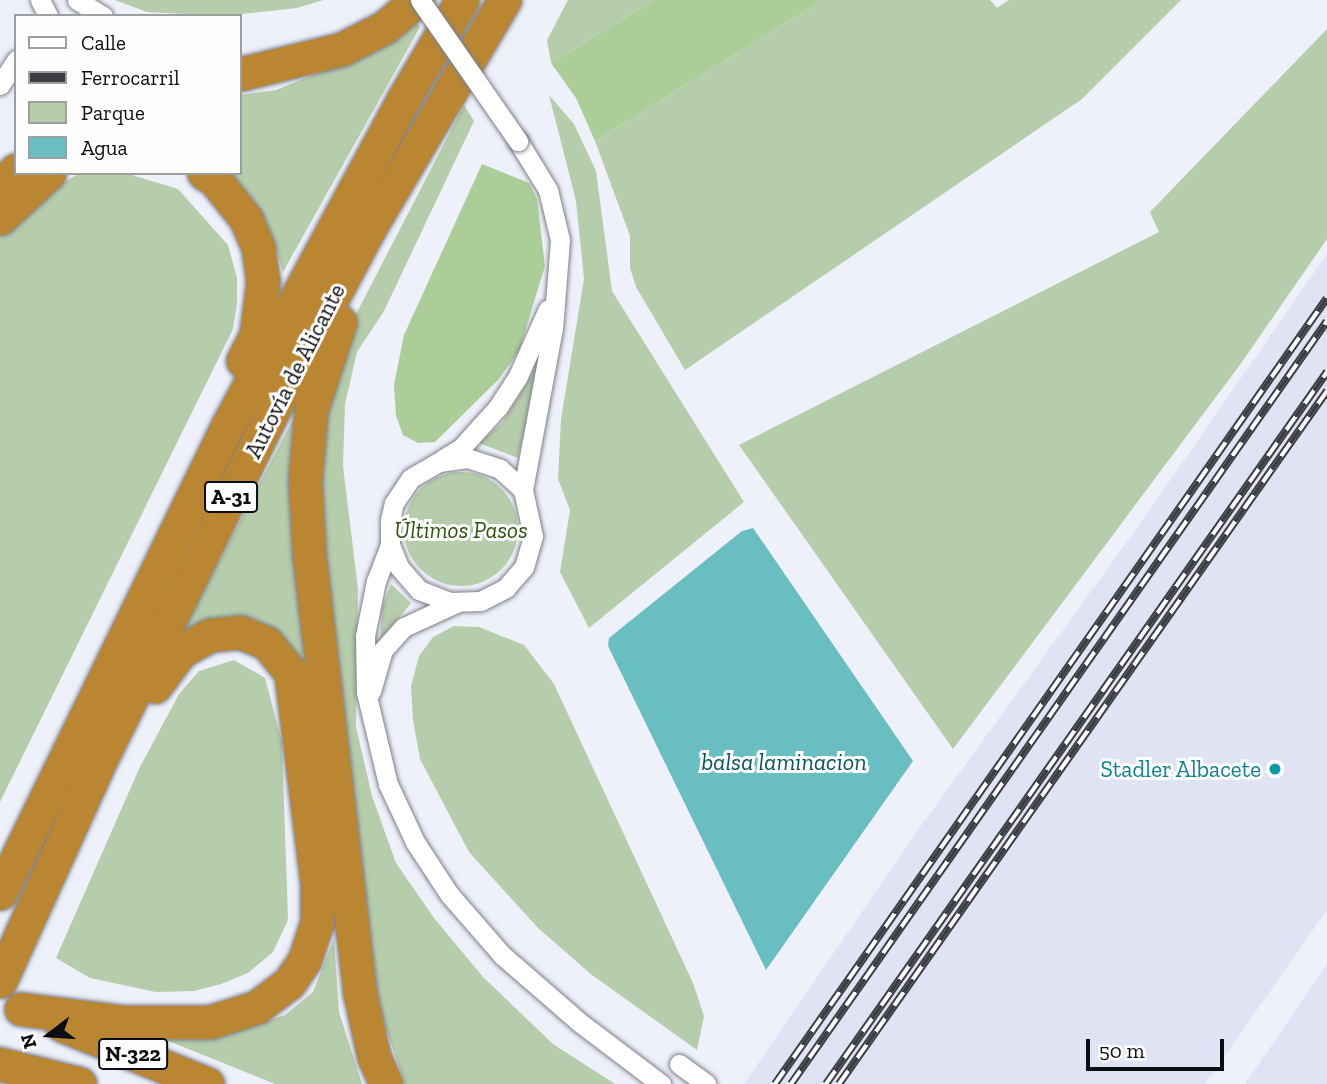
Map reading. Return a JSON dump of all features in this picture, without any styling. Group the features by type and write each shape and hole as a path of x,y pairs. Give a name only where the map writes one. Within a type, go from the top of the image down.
{"highway":[{"path":"242,74 342,49 386,27 418,0"},
{"name":"Autovía de Alicante","path":"0,893 228,425 403,100 462,0"},
{"name":"Autovía de Alicante","path":"0,981 96,769 279,398 370,227 504,0"},
{"path":"0,185 14,172"},
{"path":"0,218 47,175"},
{"path":"207,175 214,179 246,219 258,247 263,281 256,335 231,384 228,425"},
{"path":"370,227 356,286 328,350 311,410 306,480 318,653 360,995 374,1056 386,1084"},
{"path":"11,1006 124,1022 210,1022 257,1007 289,983 306,959 317,922 317,883 298,708 291,673 267,643 240,632 210,635 181,652 157,681 130,739 96,769"},
{"name":"N-322","path":"11,1006 207,1084"},
{"path":"0,1064 66,1081"}],"street":[{"path":"76,0 100,14"},
{"path":"367,697 383,650 404,627 456,603 480,601 506,588 524,567 533,536 523,490 545,380 560,267 557,219 548,190 518,141 418,0"},
{"path":"0,85 14,63"},
{"path":"556,292 518,376 498,407 461,447 411,478 394,503 390,545 376,581 365,636 367,697 388,784 415,842 450,894 502,955 579,1022 661,1084"},
{"path":"439,462 467,458 500,469 523,490"},
{"path":"390,545 399,567 419,590 456,603"},
{"path":"679,1064 707,1084"}],"shaded area":[{"path":"1327,254 1327,910 1205,1084 744,1084 918,830 1139,525"},
{"path":"1327,964 1327,1084 1245,1084"}],"green space":[{"path":"115,0 323,0 297,8 242,14 147,12"},
{"path":"568,0 655,0 551,63 547,40"},
{"path":"655,0 822,0 595,141 576,98 551,63"},
{"path":"822,0 990,0 997,8 1009,0 1181,0 1082,99 685,370 636,287 630,268 630,236 595,141"},
{"path":"414,19 420,27 283,272 272,236 230,175 242,175 242,95 276,90 352,59"},
{"path":"1327,29 1327,239 1242,362 953,749 739,445 1159,232 1150,212"},
{"path":"549,95 574,124 596,171 612,291 744,502 589,628 560,572 570,510 558,479 561,419 584,279 576,201"},
{"path":"464,105 474,121 384,311 357,352 345,404 343,466 358,589 356,727 372,796 396,863 434,918 483,977 553,1044 615,1084 405,1084 370,982 318,542 321,429 353,320"},
{"path":"482,164 529,183 537,199 545,266 519,351 498,380 435,442 418,443 403,435 396,416 394,385 404,335"},
{"path":"76,175 132,175 178,189 228,245 237,278 237,304 233,329 0,802 0,236 22,210"},
{"path":"541,360 518,458 479,443 502,423"},
{"path":"297,412 303,664 223,617 183,630"},
{"name":"Últimos Pasos","path":"461,472 483,477 501,489 513,507 518,529 513,551 501,569 483,581 461,586 439,581 421,569 409,551 404,529 409,507 421,489 439,477"},
{"path":"391,584 411,603 380,641 382,608"},
{"path":"454,626 479,627 524,645 554,684 693,983 704,1016 697,1050 592,975 538,928 469,852 420,759 413,720 411,686 419,656 433,637"},
{"path":"234,660 265,678 282,742 288,920 273,952 248,973 221,984 194,991 156,992 90,978 56,958 139,769 179,694 199,671"},
{"path":"334,939 339,1012 362,1084 275,1084 166,1040 239,1030 285,1015 313,992"}],"water":[{"name":"balsa laminacion","path":"753,528 913,761 766,970 608,646 609,638 742,531"}],"railway":[{"path":"775,1084 1327,298"},
{"path":"791,1084 1327,321"},
{"path":"826,1084 1327,372"},
{"path":"839,1084 1327,391"}],"place":[{"name":"Stadler Albacete","path":"1275,769"}]}
